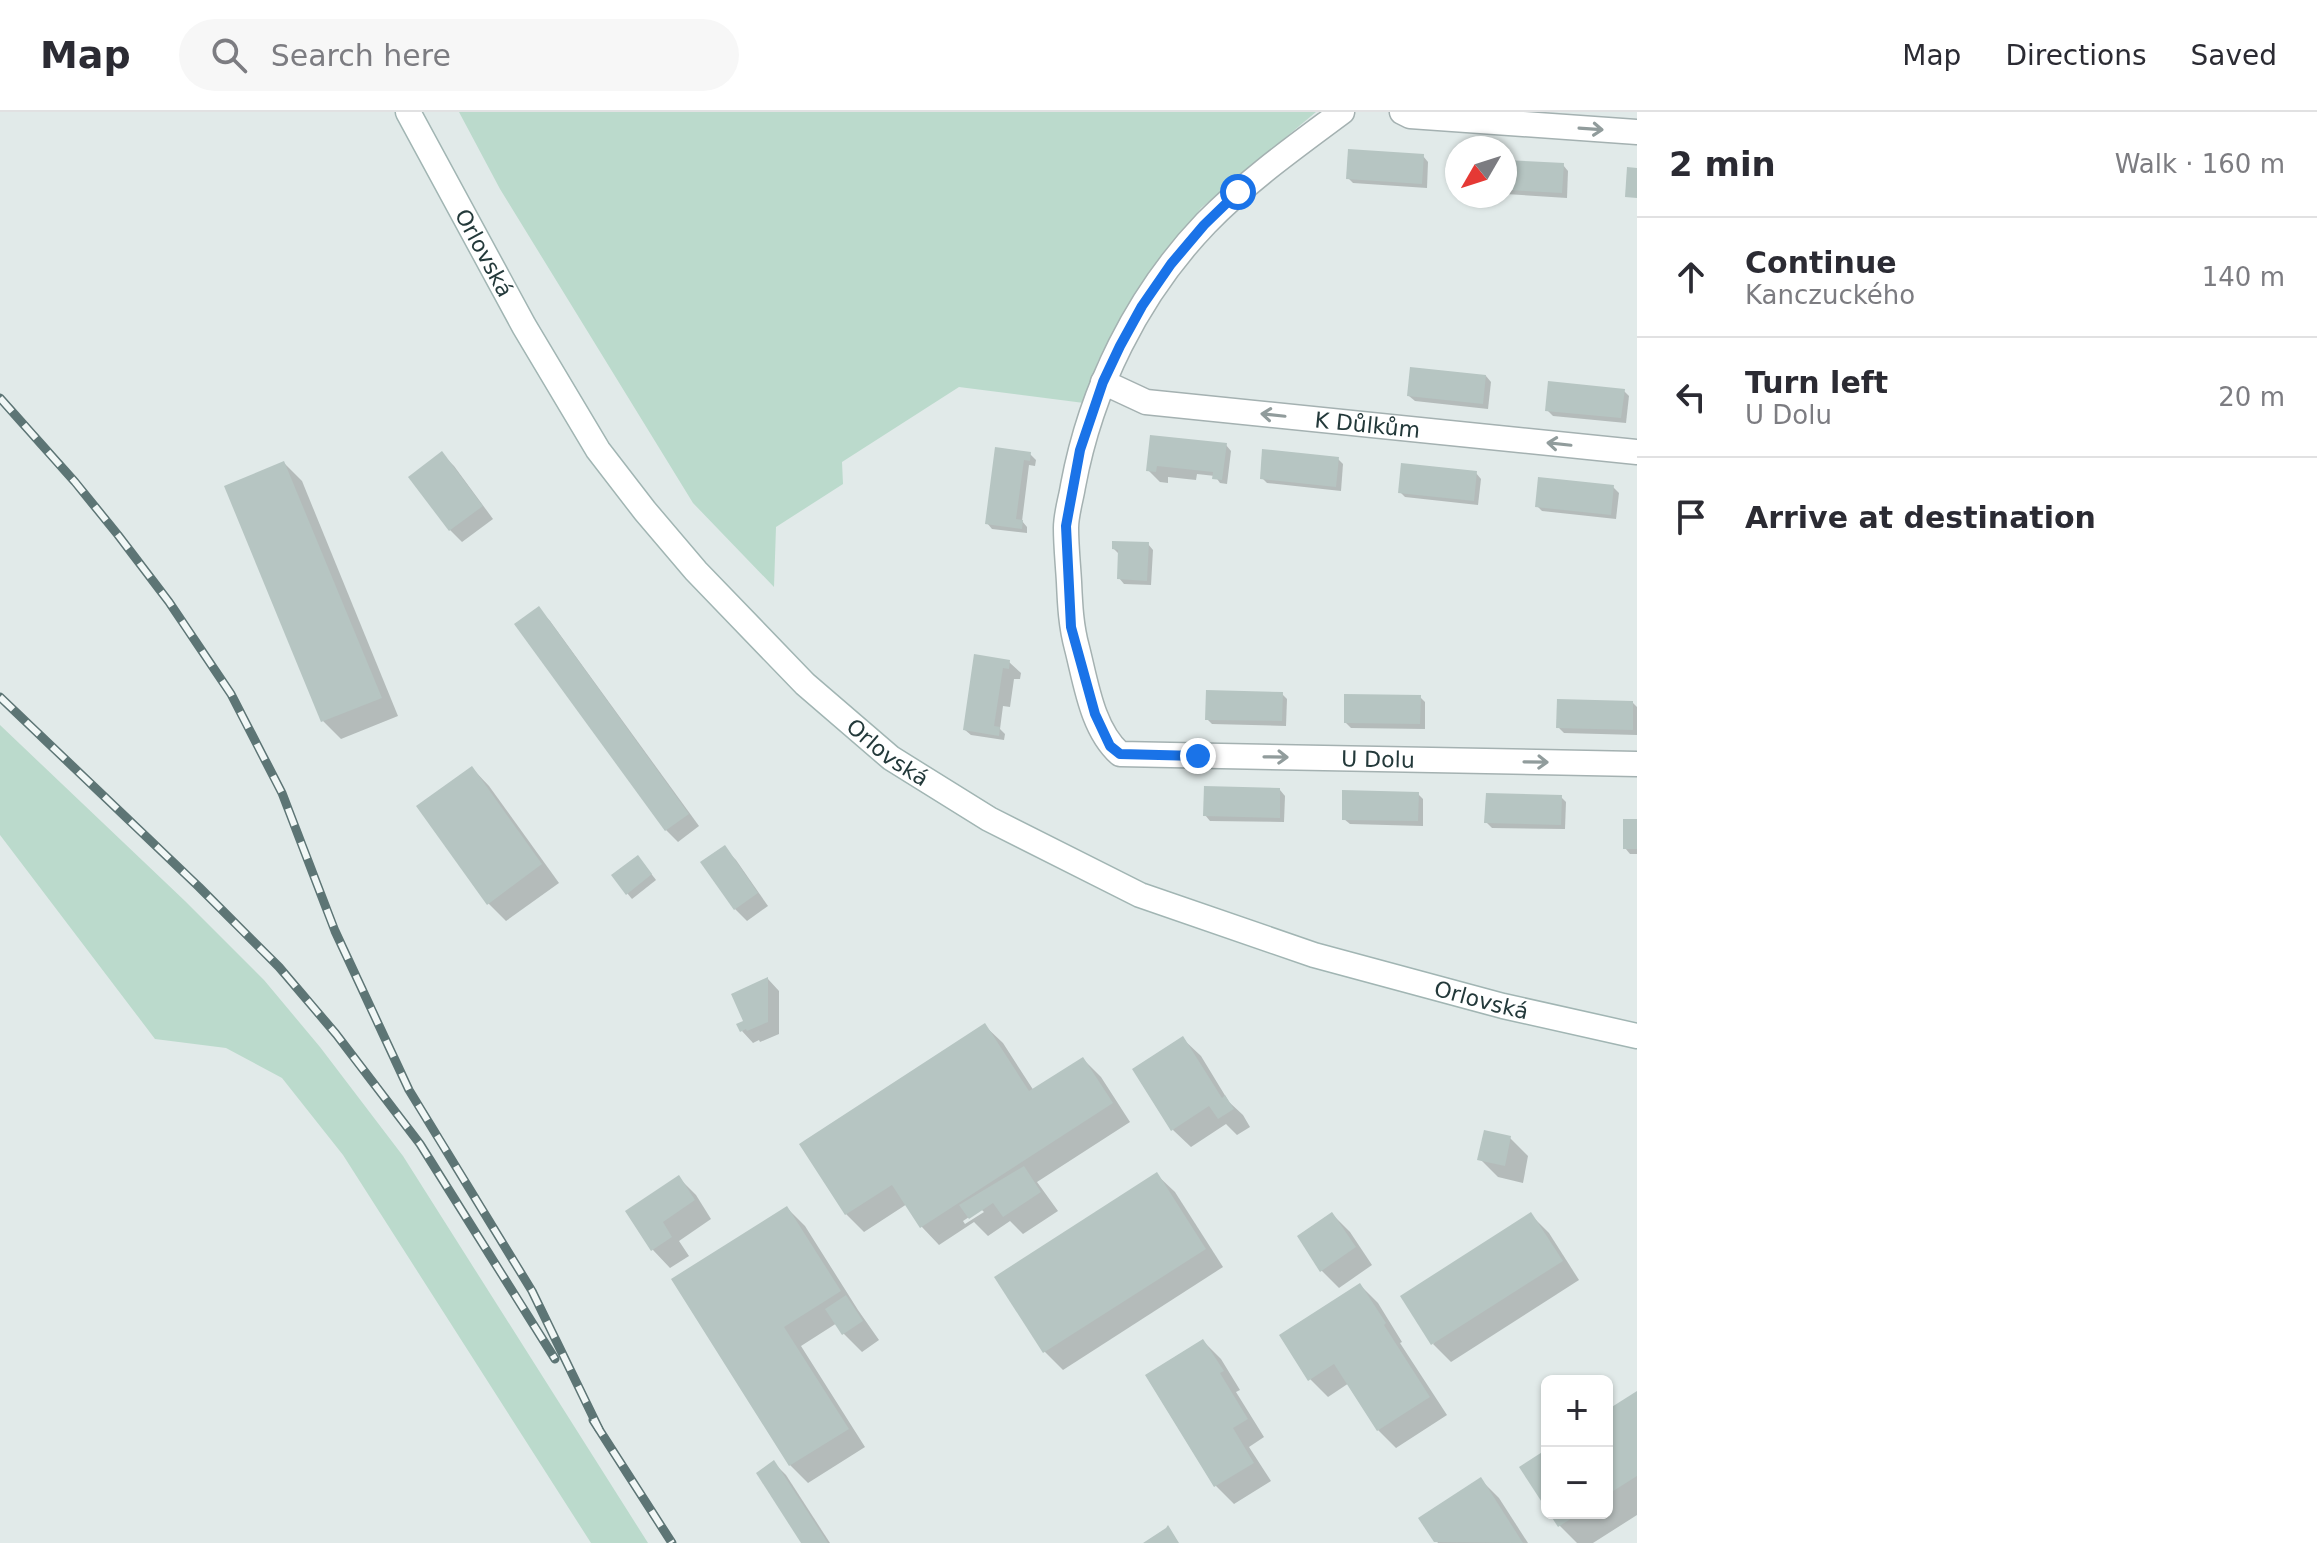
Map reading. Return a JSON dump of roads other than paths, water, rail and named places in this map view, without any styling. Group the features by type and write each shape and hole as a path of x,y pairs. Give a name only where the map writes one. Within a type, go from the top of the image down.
{"street":[{"name":"Orlovská","path":"408,112 524,326 598,450 645,511 718,593 805,684 891,758 989,819 1140,895 1314,955 1503,1006 1637,1036"},
{"path":"1103,382 1142,306 1171,264 1204,225 1238,192 1342,112"},
{"path":"1402,112 1410,116 1637,132"},
{"name":"K Důlkům","path":"1103,382 1146,402 1637,452"},
{"name":"U Dolu","path":"1103,382 1080,450 1066,526 1071,627 1095,714 1110,746 1120,754 1637,764"}],"railway":[{"path":"0,398 118,535 169,602 231,694 282,793 335,931 409,1090 532,1291 599,1429"},
{"path":"0,697 279,967 336,1034 420,1144 555,1359"},
{"path":"593,1420 672,1543"}]}
